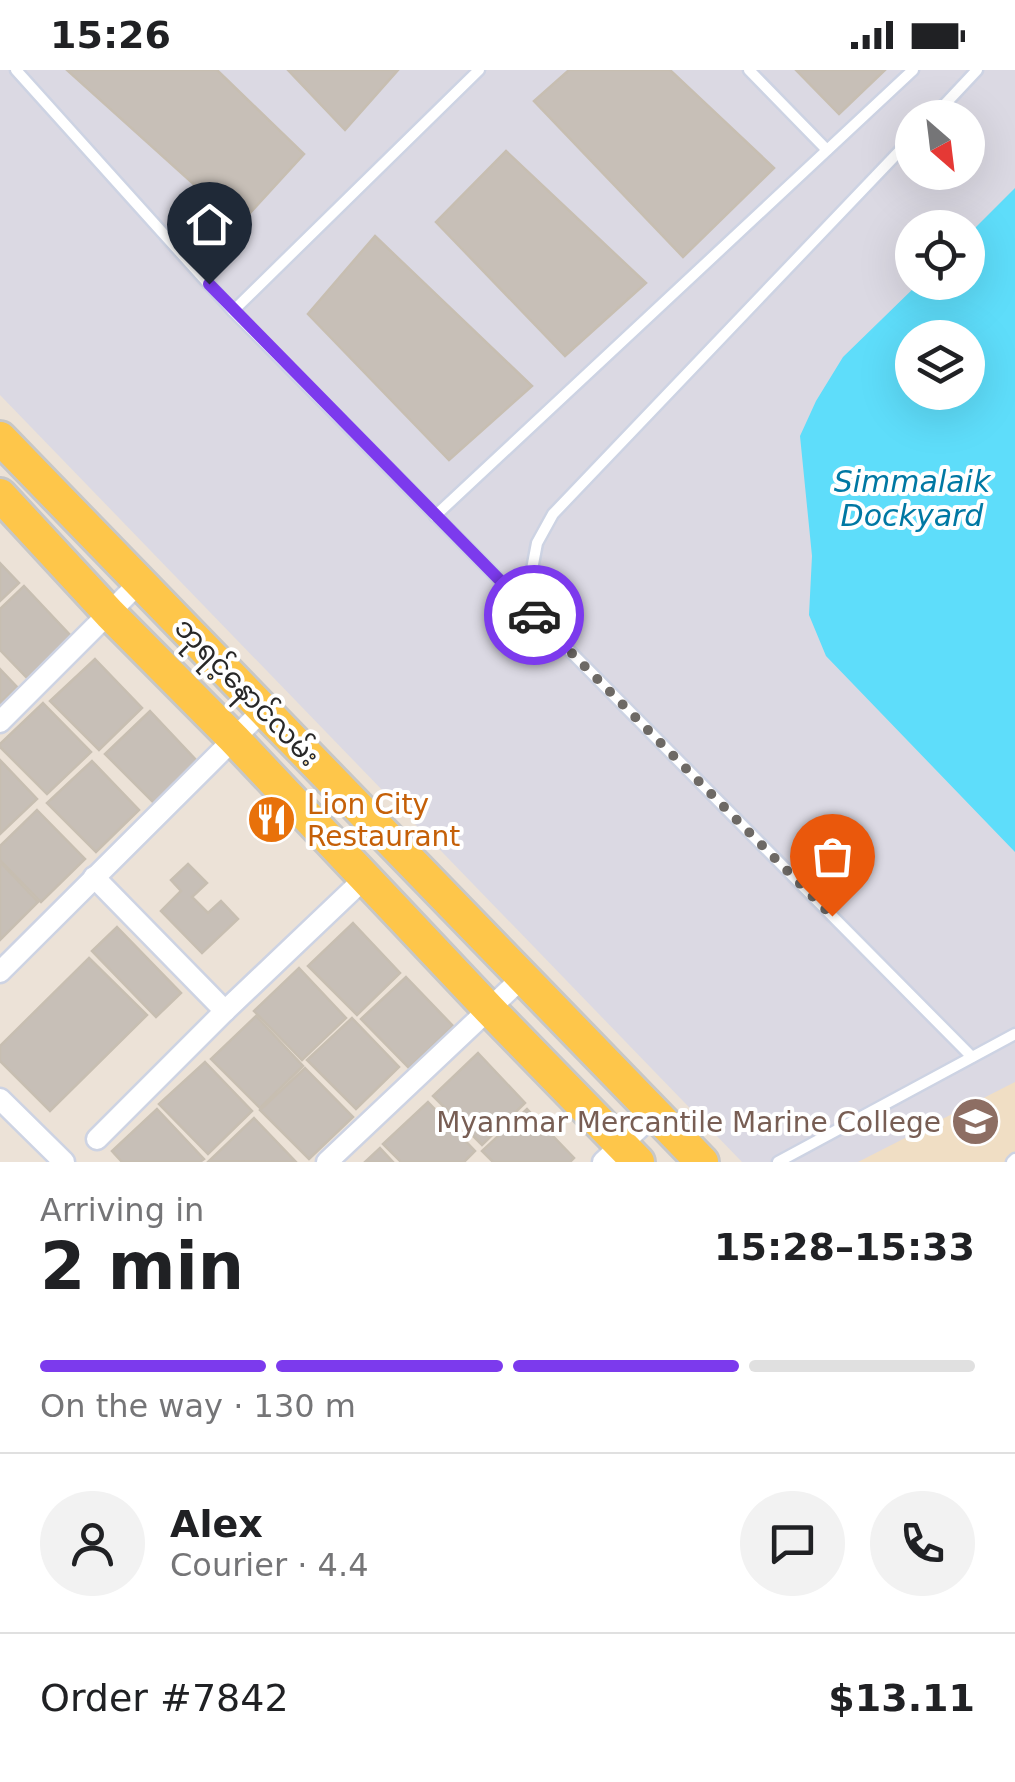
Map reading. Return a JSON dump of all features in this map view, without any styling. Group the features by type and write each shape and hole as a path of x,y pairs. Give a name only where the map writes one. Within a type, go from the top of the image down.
{"main road":[{"name":"ဘုရင့်နောင်လမ်း","path":"0,438 702,1162"},
{"name":"ဘုရင့်နောင်လမ်း","path":"0,492 110,614 366,877 621,1156"}],"street":[{"path":"0,492 25,464"},
{"path":"0,722 140,582"},
{"path":"0,972 264,709"},
{"path":"94,877 226,1011"},
{"path":"97,1139 366,877"},
{"path":"328,1162 523,977"},
{"path":"0,1100 64,1162"},
{"path":"621,1156 654,1114"}],"lane":[{"path":"16,70 233,311 972,1058"},
{"path":"233,311 479,70"},
{"path":"749,70 827,150"},
{"path":"436,516 913,70"},
{"path":"949,100 977,70"},
{"path":"525,606 537,544 553,514 895,156"},
{"path":"778,1162 1015,1034"}],"shaded area":[{"path":"0,70 1015,70 1015,1085 865,1162 742,1162 0,395"},
{"name":"Myanmar Mercantile Marine College","path":"1015,1082 1015,1162 858,1162"}],"water":[{"name":"Simmalaik Dockyard","path":"1015,188 1015,852 826,656 809,615 812,556 800,436 843,357 902,300 985,300 985,218"}],"building":[{"path":"67,70 217,70 304,154 239,225"},
{"path":"288,70 398,70 345,130"},
{"path":"569,70 670,70 774,168 683,257 534,101"},
{"path":"796,70 885,70 839,114"},
{"path":"506,151 646,283 565,356 436,222"},
{"path":"375,236 532,386 449,460 308,314"},
{"path":"0,563 19,583 0,601"},
{"path":"24,586 71,636 27,678 0,650 0,609"},
{"path":"95,659 142,708 99,750 50,701"},
{"path":"0,669 17,687 0,703"},
{"path":"43,703 91,752 47,794 0,747"},
{"path":"150,711 197,761 154,803 105,754"},
{"path":"0,760 37,799 0,834"},
{"path":"92,761 139,810 96,852 47,803"},
{"path":"37,810 85,859 41,902 0,860 0,846"},
{"path":"0,862 38,902 0,940"},
{"path":"188,864 207,883 192,897 208,913 221,901 238,919 202,953 161,911 181,891 171,880"},
{"path":"353,923 400,973 357,1015 308,966"},
{"path":"117,927 181,993 156,1017 92,951"},
{"path":"89,958 147,1015 50,1111 0,1061 0,1046"},
{"path":"299,968 346,1018 302,1060 254,1011"},
{"path":"406,977 453,1026 409,1068 361,1019"},
{"path":"256,1016 303,1066 260,1108 211,1059"},
{"path":"352,1018 399,1067 356,1109 307,1060"},
{"path":"478,1053 525,1103 482,1145 433,1096"},
{"path":"205,1062 252,1111 208,1154 159,1104"},
{"path":"305,1068 353,1117 309,1159 260,1110"},
{"path":"428,1102 475,1151 464,1162 401,1162 383,1144"},
{"path":"157,1109 204,1159 122,1162 112,1151"},
{"path":"527,1109 574,1158 570,1162 493,1162 482,1151"},
{"path":"254,1118 296,1162 209,1161"},
{"path":"380,1148 393,1162 365,1162"}],"way so far":[{"path":"534,615 832,916"}],"place":[{"name":"Lion City Restaurant","path":"272,820"},
{"name":"Myanmar Mercantile Marine College","path":"976,1122"}],"route":[{"path":"209,284 534,615"}]}
